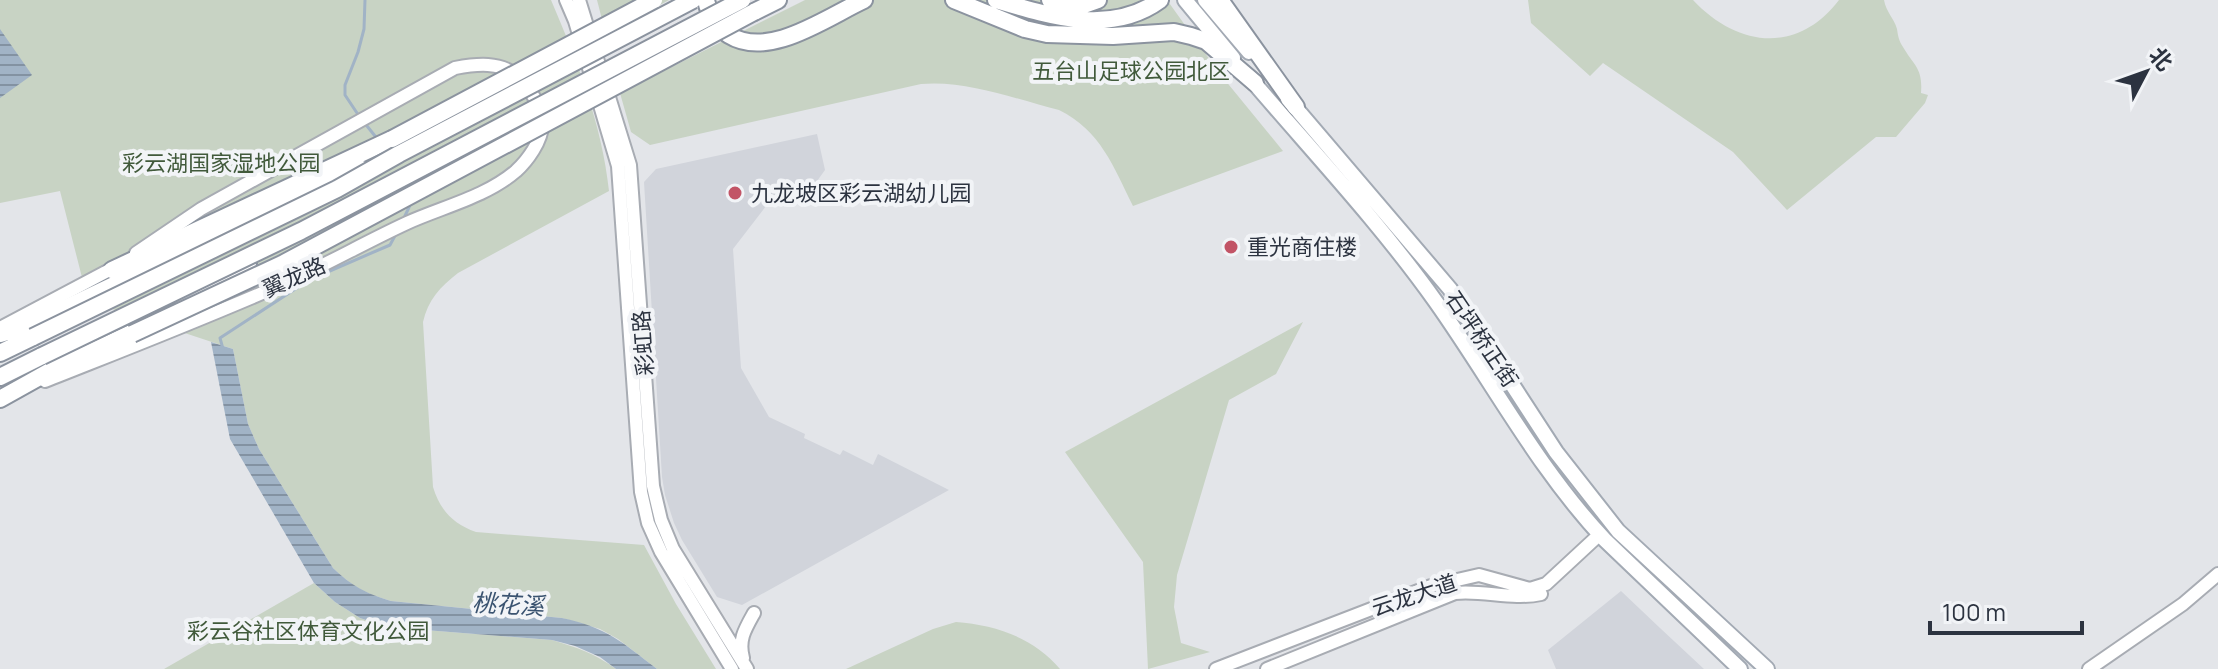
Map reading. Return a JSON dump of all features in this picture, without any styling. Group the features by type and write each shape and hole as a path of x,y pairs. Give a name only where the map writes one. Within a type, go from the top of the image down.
{"highway":[{"path":"112,270 392,139 654,0"},
{"path":"0,353 31,331 337,189 693,0"},
{"path":"706,0 711,18 721,30 733,38 759,44 790,37 864,0"},
{"name":"翼龙路","path":"0,377 50,368 301,231 742,0"},
{"path":"0,399 50,368 132,334 282,264 778,0"},
{"path":"954,0 1025,29 1047,34 1113,36 1174,32 1206,41 1255,83"},
{"path":"996,0 1038,13 1090,21 1129,17 1145,11 1160,0"},
{"path":"1050,0 1084,5 1098,0"},
{"path":"1220,0 1296,107"},
{"path":"132,334 301,231"},
{"path":"0,331 31,331"}],"main road":[{"name":"彩虹路","path":"566,0 618,166 641,492 648,523 661,552 741,668"},
{"name":"彩虹路","path":"579,0 630,165 653,486 661,520 673,549 741,668"},
{"name":"石坪桥正街","path":"1185,0 1395,248 1543,463 1603,537 1740,669"},
{"name":"石坪桥正街","path":"1205,0 1450,289 1556,452 1618,531 1767,669"},
{"name":"翼龙路","path":"0,331 112,270 201,209 455,68 475,64 497,66 514,73 536,102 543,124 538,140 516,171 494,186 408,222 292,279 50,368"},
{"name":"云龙大道","path":"1216,669 1431,586 1479,575 1530,589 1546,584 1603,537"},
{"name":"云龙大道","path":"1267,669 1455,593 1471,591 1515,597 1541,594 1603,537"},
{"path":"2089,669 2183,604 2218,574"},
{"path":"741,668 741,640 754,613"}],"shaded area":[{"path":"817,134 825,170 812,188 773,197 733,249 741,368 769,417 805,434 804,438 840,455 843,450 873,465 878,454 949,490 742,605 717,597 682,540 665,495 644,182 656,169"},
{"path":"1621,591 1704,669 1556,669 1548,650"}],"green space":[{"name":"彩云湖国家湿地公园","path":"0,0 551,0 594,117 609,191 458,273 432,301 423,322 433,487 448,515 476,532 644,545 716,669 657,669 600,629 562,618 391,601 359,589 333,568 259,449 248,424 233,349 88,301 60,191 0,203"},
{"path":"597,0 669,0 606,35"},
{"name":"五台山足球公园北区","path":"805,0 1167,0 1220,74 1283,151 1133,206 1096,139 1073,119 1059,110 991,91 956,85 921,84 650,145 631,132 620,93"},
{"path":"1528,0 1693,0 1728,28 1767,38 1786,37 1805,30 1839,0 1884,0 1901,43 1919,72 1921,93 1928,95 1925,103 1896,137 1876,137 1787,210 1733,152 1603,63 1590,76 1531,23"},
{"path":"1303,322 1276,374 1229,400 1177,575 1174,607 1181,643 1210,652 1148,669 1143,562 1065,452"},
{"name":"彩云谷社区体育文化公园","path":"314,583 335,602 360,618 387,627 552,640 586,652 616,669 164,669"},
{"path":"956,622 985,626 1013,635 1038,649 1060,669 846,669 933,629"}],"water":[{"path":"0,29 32,75 0,98"},
{"path":"211,342 233,349 248,424 259,449 333,568 346,580 366,592 391,601 577,622 613,637 657,669 616,669 600,657 552,640 387,627 360,618 335,602 314,583 230,439"}],"waterway":[{"path":"359,116 345,95 345,85 364,29 365,0"},
{"path":"363,121 379,141"},
{"path":"404,218 411,203"},
{"path":"223,349 220,338 309,280 390,245 397,232"}],"place":[{"name":"九龙坡区彩云湖幼儿园","path":"735,193"},
{"name":"重光商住楼","path":"1231,247"}],"water label":[{"name":"桃花溪","path":"508,605"}]}
